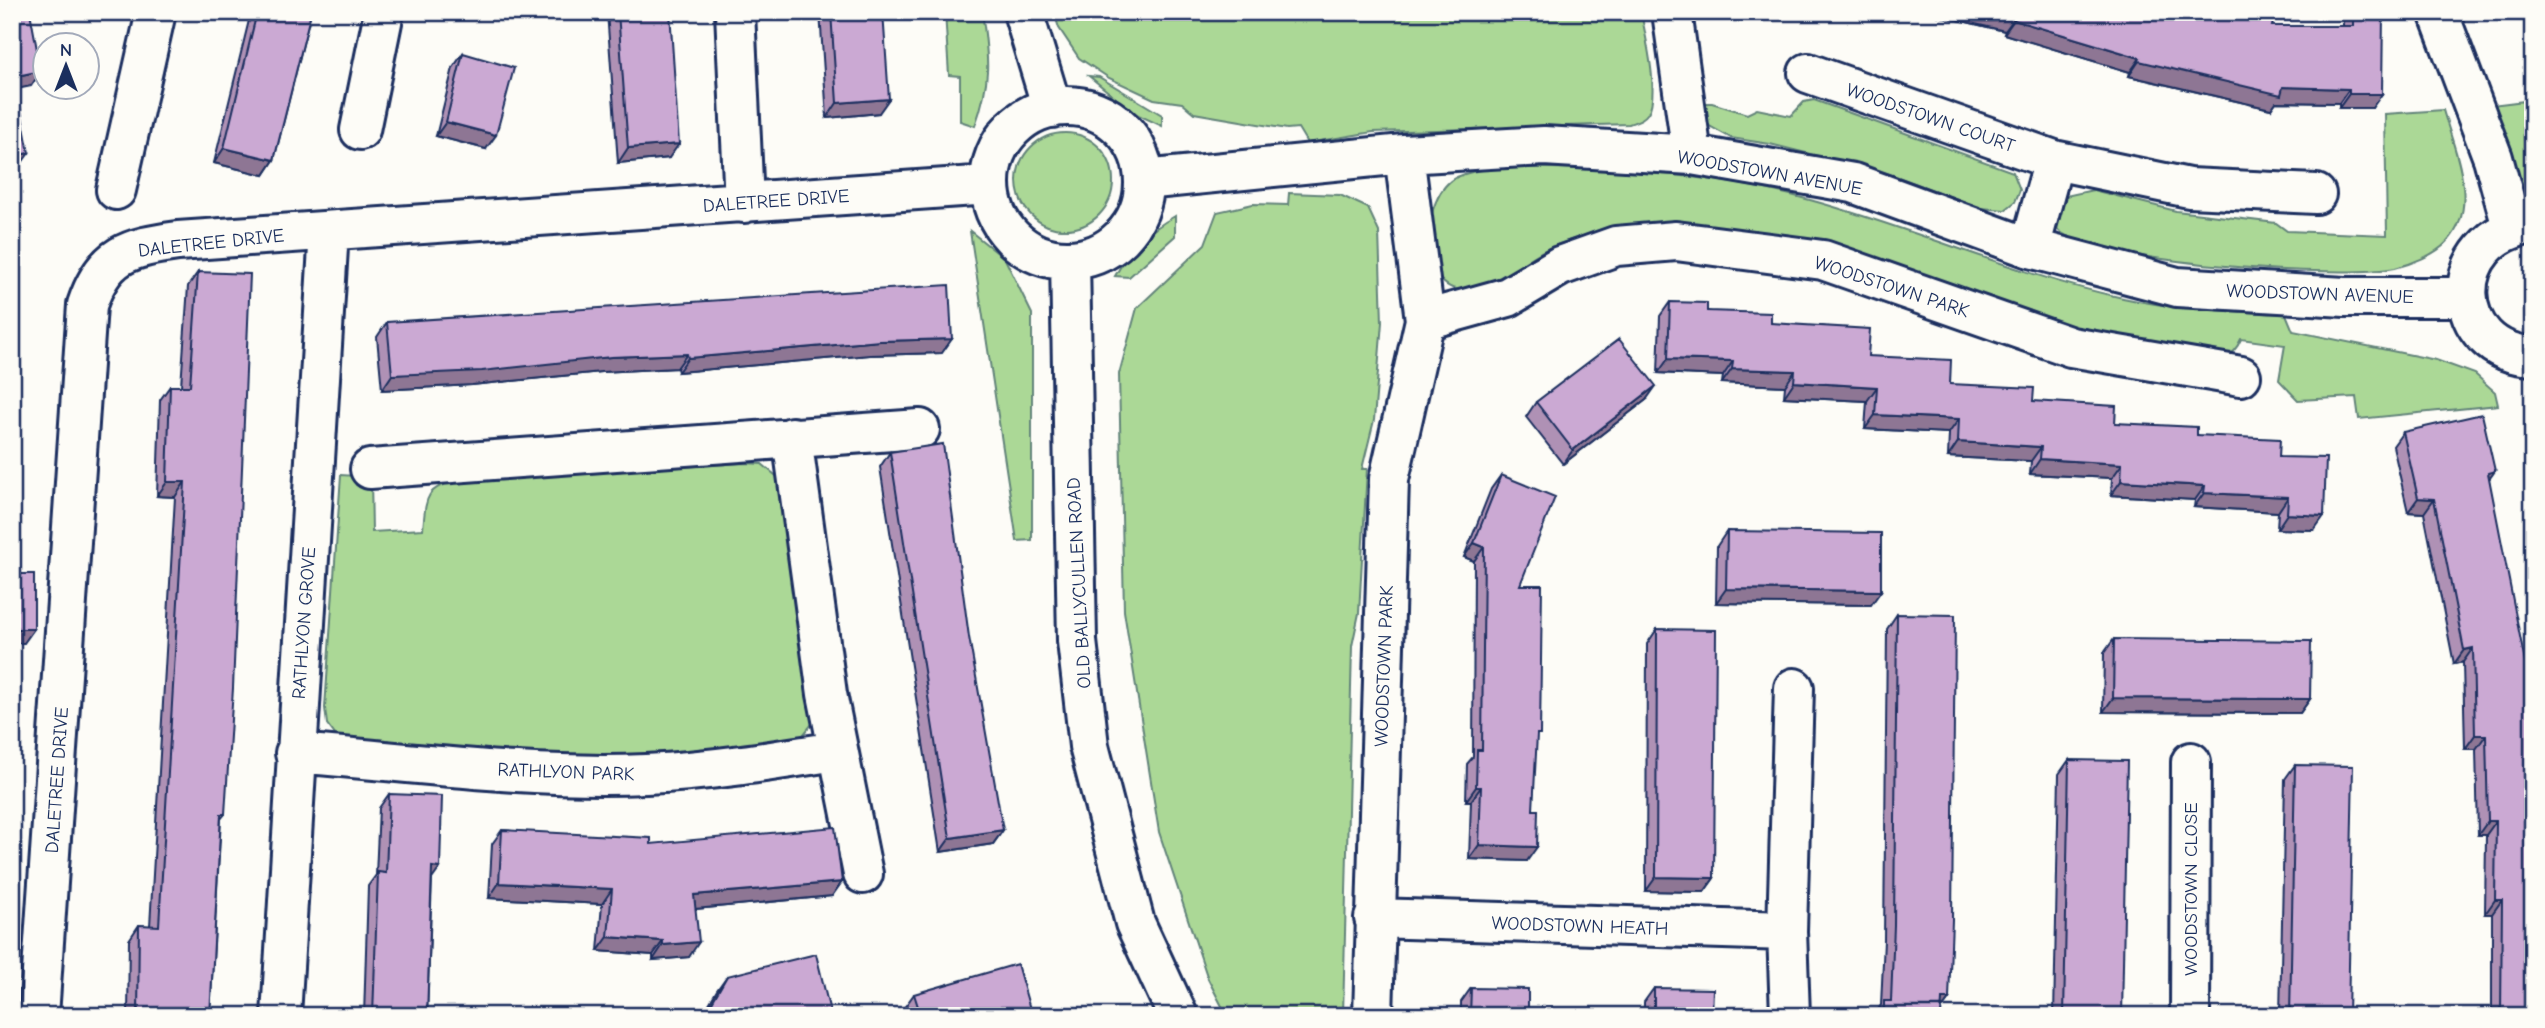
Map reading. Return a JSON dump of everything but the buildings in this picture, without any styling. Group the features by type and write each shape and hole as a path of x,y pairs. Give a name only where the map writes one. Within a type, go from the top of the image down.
{"street":[{"path":"116,190 156,12"},
{"path":"360,130 384,12"},
{"path":"736,12 744,203"},
{"path":"1023,12 1052,108"},
{"path":"1672,12 1692,155"},
{"path":"2438,12 2493,158 2522,226 2492,238 2477,254 2468,275 2467,297 2472,317 2484,335 2500,348 2533,356"},
{"name":"WOODSTOWN COURT","path":"1808,73 2054,160 2189,188 2316,194"},
{"path":"1079,107 1104,115 1125,132 1139,154 1144,180 1142,204 1131,226 1115,244 1094,256 1070,260 1048,258 1027,250 1010,235 998,217 990,185 990,172 998,149 1011,130 1030,116 1052,108 1079,107"},
{"name":"WOODSTOWN AVENUE","path":"1144,180 1404,154 1544,146 1692,155 1853,183 2030,248 2177,287 2345,296 2467,297"},
{"name":"WOODSTOWN PARK","path":"1373,1016 1374,918 1390,479 1425,320 1404,154"},
{"path":"2030,248 2054,160"},
{"name":"DALETREE DRIVE","path":"39,1016 87,305 93,288 110,263 125,252 144,246 990,185"},
{"name":"RATHLYON GROVE","path":"281,1016 329,231"},
{"name":"WOODSTOWN PARK","path":"1425,320 1508,296 1560,266 1616,247 1676,241 1823,260 2071,347 2241,376"},
{"name":"OLD BALLYCULLEN ROAD","path":"1070,260 1077,641 1089,746 1135,923 1178,1016"},
{"path":"370,469 920,429"},
{"path":"792,437 836,751 863,874"},
{"path":"1790,1016 1787,931 1794,688"},
{"name":"RATHLYON PARK","path":"295,753 572,773 645,774 740,766 836,751"},
{"name":"WOODSTOWN CLOSE","path":"2190,1016 2191,762"},
{"name":"WOODSTOWN HEATH","path":"1374,918 1787,931"}],"green space":[{"path":"945,12 982,12 987,70 984,96 975,126 960,121 960,76 949,75"},
{"path":"1054,12 1641,12 1653,92 1648,113 1629,124 1373,132 1307,143 1298,128 1287,129 1194,113 1182,103 1154,99 1109,78 1079,58 1059,28"},
{"path":"1089,76 1099,77 1162,115 1162,126 1134,113"},
{"path":"1814,100 2013,172 2020,190 2015,202 2005,210 1981,208 1890,174 1770,144 1731,138 1706,124 1692,103 1712,103 1747,114 1757,109 1791,116 1804,102"},
{"path":"2533,100 2533,201 2522,194 2506,172 2483,106"},
{"path":"2443,110 2462,177 2462,212 2457,228 2442,247 2395,268 2368,271 2276,270 2166,259 2080,242 2058,230 2054,222 2061,197 2093,190 2176,211 2276,223 2287,231 2387,235 2385,114"},
{"path":"1065,133 1083,137 1099,147 1109,163 1113,181 1109,199 1099,215 1083,225 1065,229 1047,225 1031,215 1021,199 1017,181 1021,163 1031,147 1047,137"},
{"path":"1553,168 1650,173 1715,180 1779,192 1889,224 2005,265 2123,298 2184,308 2286,314 2293,331 2436,360 2475,374 2495,392 2498,405 2359,419 2356,397 2298,400 2279,380 2285,345 2241,339 2228,355 2195,358 1614,228 1571,240 1537,254 1499,279 1479,288 1467,290 1450,287 1438,276 1431,260 1430,221 1436,202 1445,187 1457,177 1480,170"},
{"path":"1289,193 1340,195 1368,208 1379,232 1382,322 1374,420 1362,469 1367,469 1359,613 1352,646 1343,1016 1227,1016 1208,979 1159,832 1124,611 1119,374 1137,308 1205,244 1217,212 1253,204 1288,205"},
{"path":"1175,216 1175,236 1129,277 1115,276 1140,242"},
{"path":"970,231 1005,259 1032,314 1032,540 1017,541"},
{"path":"762,464 781,480 817,718 799,740 759,752 591,760 351,744 336,736 327,724 325,708 341,475 371,477 372,532 423,529 426,503 432,492 456,481"}]}
